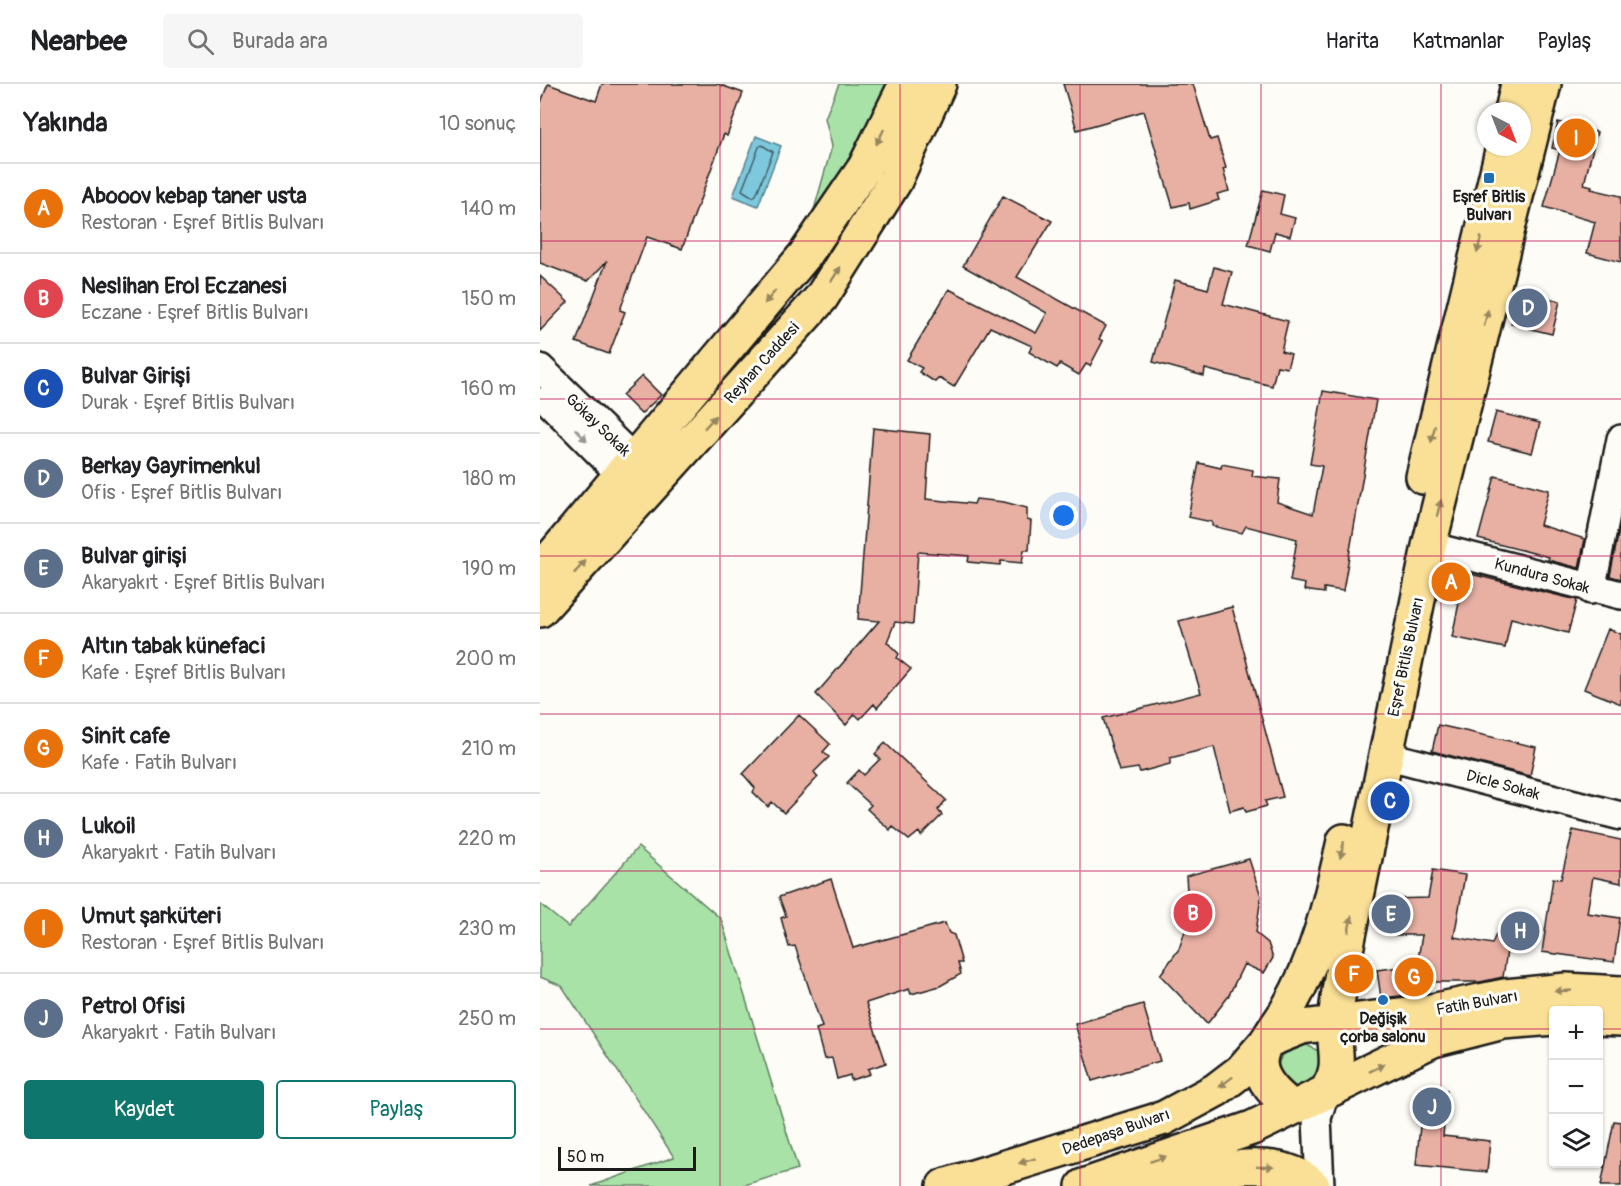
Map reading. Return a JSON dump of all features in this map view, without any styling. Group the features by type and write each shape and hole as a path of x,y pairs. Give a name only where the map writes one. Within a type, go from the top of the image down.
{"main road":[{"path":"540,571 805,255 865,167 906,84"},
{"name":"Reyhan Caddesi","path":"540,610 821,298 895,181 939,84"},
{"path":"1514,102 1518,84"},
{"name":"Eşref Bitlis Bulvarı","path":"1334,1024 1358,881 1429,546 1544,84"},
{"name":"Eşref Bitlis Bulvarı","path":"1268,1041 1301,982 1325,922 1433,433 1501,156"},
{"name":"Fatih Bulvarı","path":"1334,1024 1431,1011 1504,996 1566,990 1621,993"},
{"name":"Fatih Bulvarı","path":"1291,1107 1325,1093 1433,1040 1503,1022 1549,1018"},
{"path":"1603,1018 1621,1019"},
{"path":"1083,1186 1252,1128 1291,1107 1266,1081 1260,1062 1268,1041 1302,1027 1334,1024 1337,1068 1334,1081 1325,1093"},
{"name":"Dedepaşa Bulvarı","path":"944,1186 1164,1118 1203,1099 1240,1071 1268,1041"},
{"path":"1145,1186 1214,1172 1266,1166 1290,1170 1304,1176 1314,1186"}],"street":[{"name":"Gökay Sokak","path":"540,368 627,467"},
{"name":"Gökay Sokak","path":"540,393 650,489"},
{"path":"1591,590 1621,439"},
{"name":"Kundura Sokak","path":"1429,546 1591,590 1621,595"},
{"name":"Dicle Sokak","path":"1385,755 1621,816"},
{"path":"1320,1186 1317,1118 1325,1093"},
{"path":"1291,1107 1314,1186"}],"green space":[{"path":"839,84 888,84 819,215 808,231 832,146 825,118"},
{"path":"638,847 721,919 798,1169 741,1186 591,1186 674,1157 562,986 540,977 540,904 568,927"},
{"path":"1299,1044 1307,1045 1320,1052 1325,1073 1295,1091 1283,1077 1279,1065 1283,1055"}],"water":[{"path":"756,136 781,146 758,206 733,196"}],"building":[{"path":"548,84 596,101 602,84 718,84 743,93 727,136 724,134 682,249 647,237 620,310 625,312 609,354 576,342 607,261 588,281 540,263 540,105"},
{"path":"1063,84 1193,84 1210,140 1217,138 1226,168 1223,169 1229,191 1217,194 1219,200 1190,209 1189,203 1173,207 1144,111 1077,130"},
{"path":"1558,122 1597,132 1584,184 1592,186 1591,189 1621,196 1621,262 1587,253 1595,222 1544,207 1560,150 1552,148"},
{"path":"1263,190 1284,195 1280,214 1295,218 1290,236 1275,232 1270,251 1248,245"},
{"path":"1003,196 1052,221 1017,277 1106,326 1099,339 1103,341 1090,366 1086,364 1079,375 1060,364 1057,368 1029,352 1032,346 990,327 954,387 939,378 935,382 919,372 922,368 907,360 949,289 1036,333 1047,313 963,266"},
{"path":"1214,267 1232,272 1223,304 1288,321 1281,351 1291,354 1287,368 1277,366 1272,386 1205,369 1204,376 1153,362 1175,280 1208,289"},
{"path":"540,276 568,302 540,331"},
{"path":"1519,291 1560,301 1552,334 1511,324"},
{"path":"642,376 661,395 641,414 622,395"},
{"path":"1323,391 1376,400 1343,591 1324,588 1324,593 1304,590 1305,584 1290,581 1297,539 1246,526 1242,533 1212,526 1212,522 1188,517 1199,463 1221,468 1222,464 1253,470 1252,476 1280,479 1277,502 1313,514 1322,466 1310,464"},
{"path":"1496,412 1540,423 1532,453 1488,442"},
{"path":"873,428 930,434 926,499 974,504 976,499 1004,502 1027,508 1027,520 1031,521 1029,550 1024,550 1022,563 1001,561 1000,565 968,562 969,556 918,552 913,624 895,622 887,642 899,654 897,658 911,669 877,708 874,704 860,719 855,714 846,725 816,694 879,621 858,619"},
{"path":"1495,476 1549,490 1540,525 1585,539 1579,568 1548,560 1549,557 1478,539"},
{"path":"1621,520 1621,579 1610,576"},
{"path":"1450,569 1577,600 1568,633 1511,618 1505,648 1452,637 1459,603 1444,600"},
{"path":"1232,607 1283,797 1265,801 1267,806 1246,812 1244,807 1230,811 1214,747 1170,758 1170,764 1140,772 1138,768 1119,771 1103,718 1201,693 1179,621"},
{"path":"1608,629 1621,634 1621,704 1584,689"},
{"path":"799,715 830,744 823,752 829,757 814,772 818,777 784,813 772,802 768,807 753,792 755,788 743,774"},
{"path":"1438,725 1536,747 1530,776 1432,751"},
{"path":"885,743 946,800 938,810 942,815 921,836 919,832 909,840 892,826 890,830 867,809 871,805 847,783 859,770 864,775 880,759 875,754"},
{"path":"1573,830 1621,840 1621,883 1593,877 1587,913 1620,918 1614,962 1542,952 1553,878 1561,879"},
{"path":"1249,859 1261,896 1256,933 1268,943 1273,958 1264,973 1244,964 1228,997 1207,1024 1160,975 1179,949 1189,919 1186,876"},
{"path":"1433,870 1465,875 1454,937 1492,944 1496,934 1509,938 1503,977 1480,982 1427,982 1428,993 1381,998 1377,970 1417,965 1422,935 1387,935 1388,899 1428,898"},
{"path":"831,879 853,948 945,923 949,933 954,935 962,963 958,963 961,974 940,986 911,994 909,989 866,1003 886,1063 868,1069 870,1074 851,1080 850,1075 837,1079 832,1058 824,1059 816,1029 822,1027 795,946 789,947 781,918 786,916 779,897"},
{"path":"1143,1004 1160,1061 1092,1081 1075,1024"},
{"path":"1424,1088 1447,1090 1443,1136 1490,1141 1487,1172 1416,1165"},
{"path":"1614,1121 1621,1122 1621,1186 1601,1186"}],"place":[{"name":"Umut şarküteri","path":"1576,138"},
{"name":"Eşref Bitlis Bulvarı","path":"1489,178"},
{"name":"Berkay Gayrimenkul","path":"1528,308"},
{"name":"Abooov kebap taner usta","path":"1451,582"},
{"name":"Bulvar Girişi","path":"1390,801"},
{"name":"Neslihan Erol Eczanesi","path":"1193,913"},
{"name":"Bulvar girişi","path":"1391,914"},
{"name":"Lukoil","path":"1520,931"},
{"name":"Altın tabak künefaci","path":"1354,974"},
{"name":"Sinit cafe","path":"1414,977"},
{"name":"Değişik çorba salonu","path":"1383,1000"},
{"name":"Petrol Ofisi","path":"1432,1107"}]}
